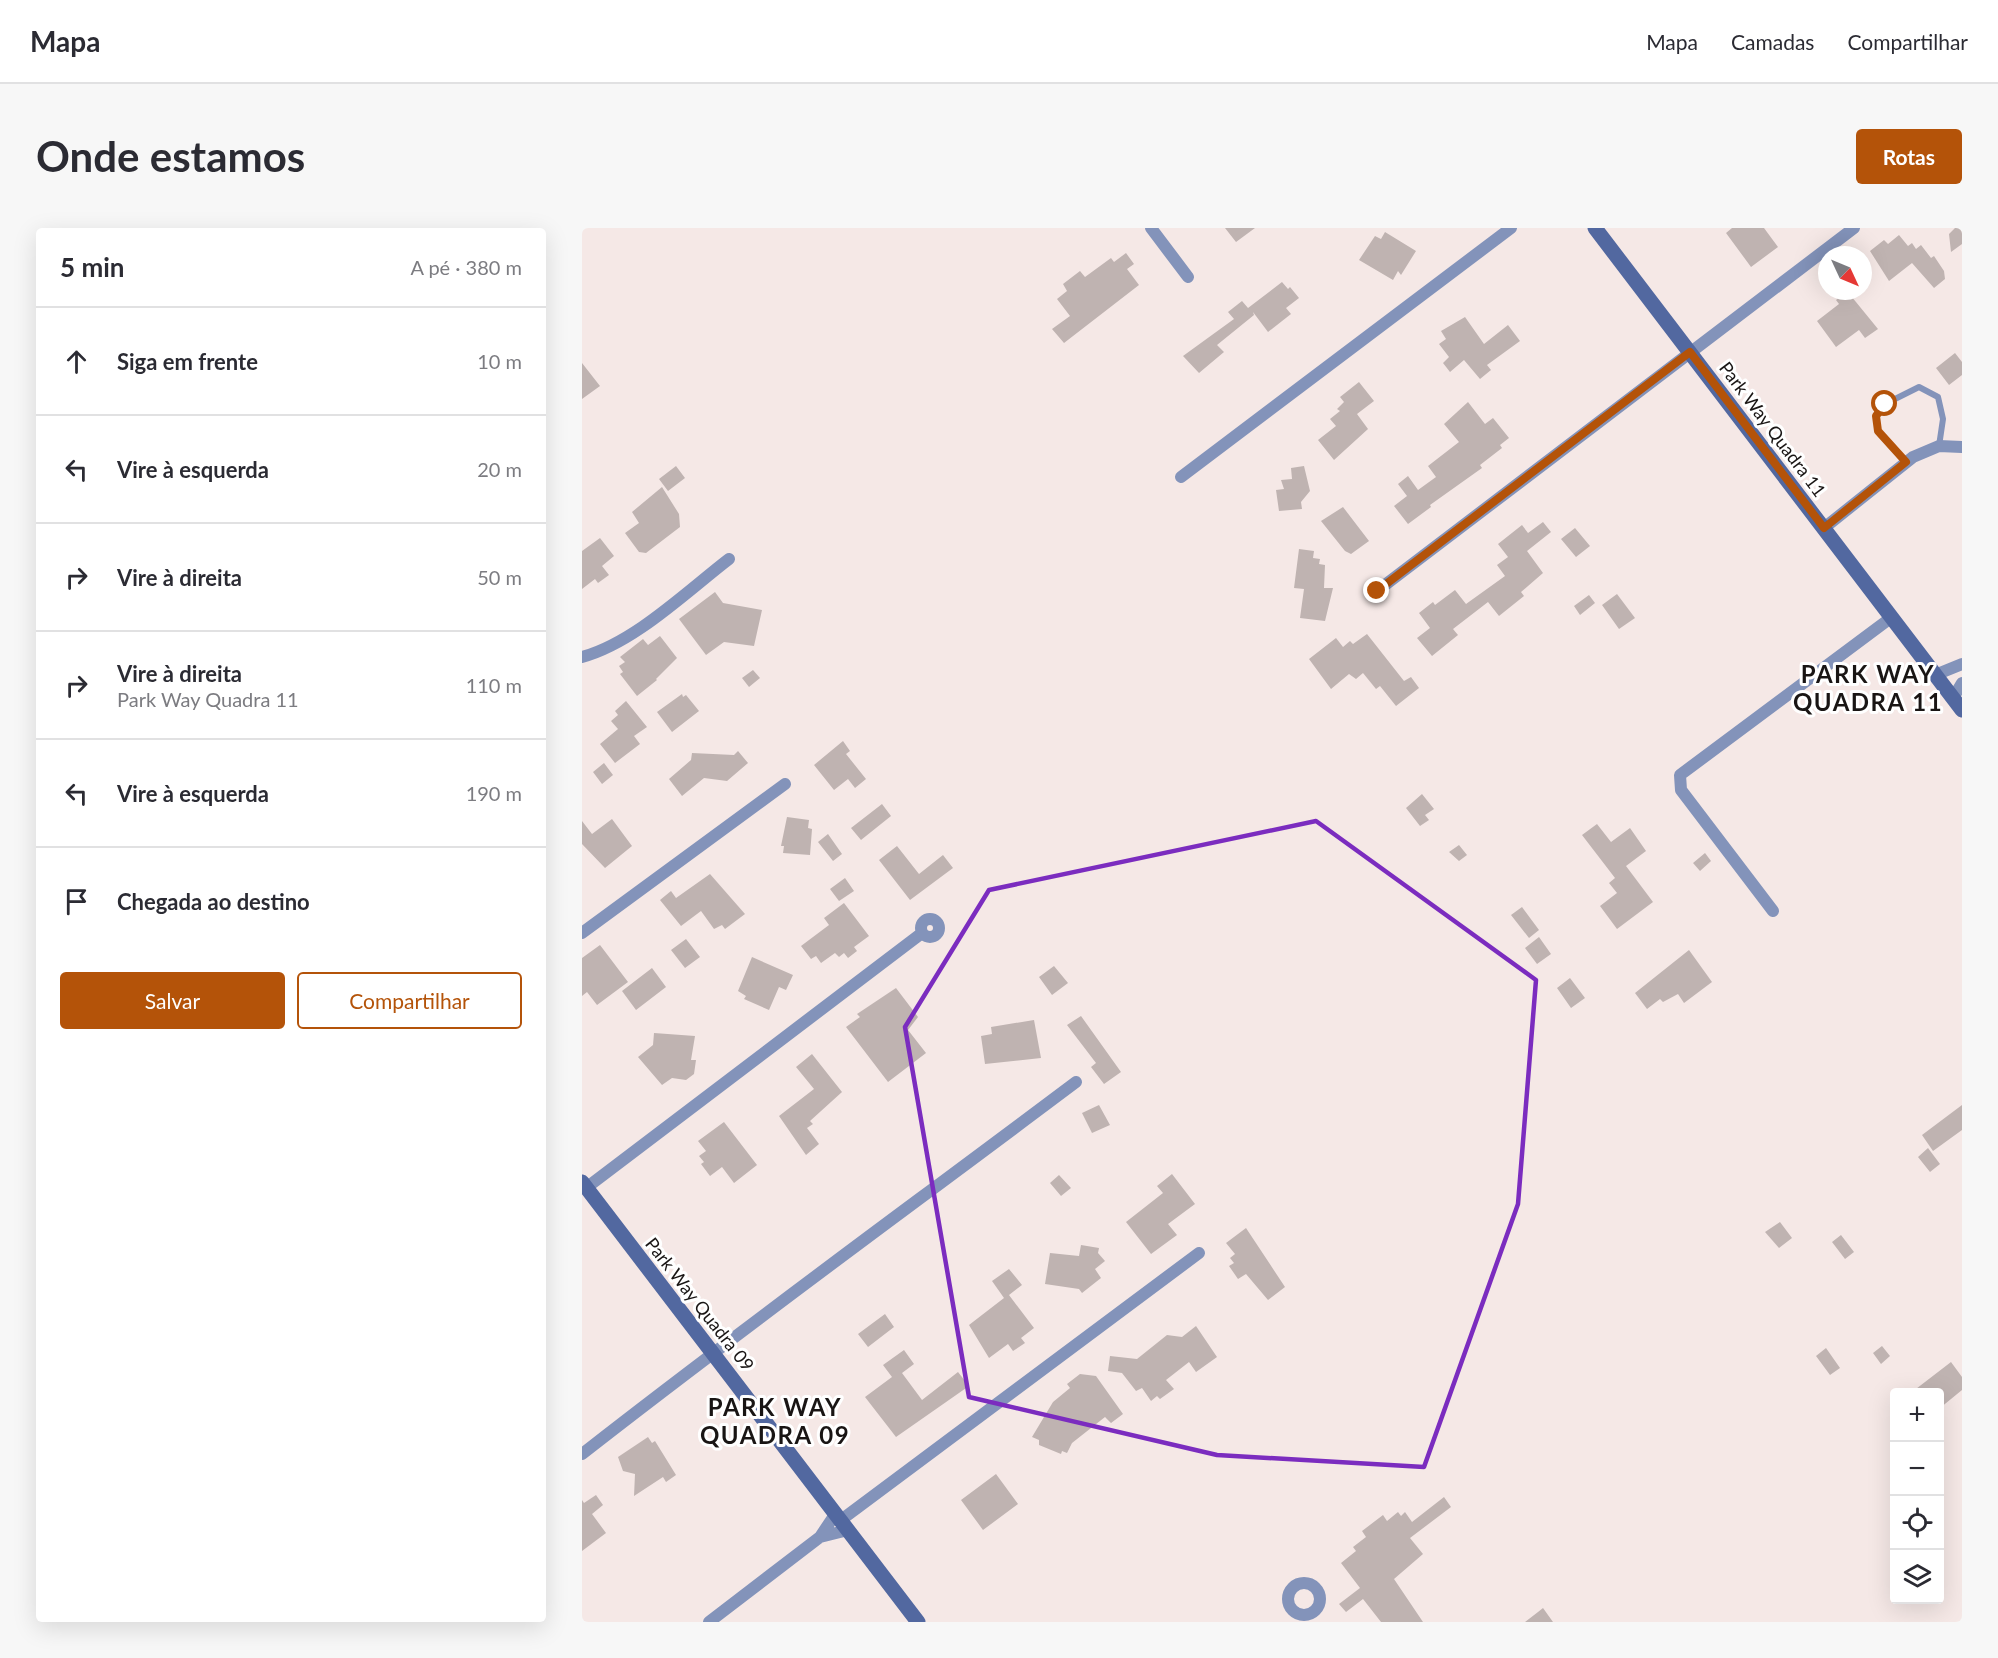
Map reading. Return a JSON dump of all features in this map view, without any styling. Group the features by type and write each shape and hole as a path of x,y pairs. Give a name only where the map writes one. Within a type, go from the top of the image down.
{"street":[{"path":"1151,228 1188,278"},
{"path":"1181,477 1510,228"},
{"name":"Park Way Quadra 11","path":"1595,228 1957,704"},
{"path":"1377,591 1854,228"},
{"path":"1824,528 1906,462 1939,447 1962,447"},
{"path":"582,657 595,653 630,634 729,559"},
{"path":"1773,911 1681,790 1680,775 1892,617"},
{"path":"1935,675 1962,664"},
{"path":"1957,704 1962,683"},
{"path":"582,933 785,784"},
{"path":"586,1192 922,933"},
{"path":"582,1454 713,1352 787,1300 1076,1082"},
{"name":"Park Way Quadra 09","path":"586,1192 713,1352 918,1622"},
{"path":"709,1622 1199,1253"},
{"path":"820,1537 842,1521"}],"lane":[{"path":"1906,462 1878,431 1876,416 1885,404 1919,387 1938,397 1943,419 1939,447"}],"highlighted area":[{"path":"1316,821 1536,980 1518,1204 1424,1467 1217,1455 969,1397 905,1027 989,890"}],"building":[{"path":"1225,228 1255,228 1236,242"},
{"path":"1732,228 1764,228 1778,247 1751,267 1726,233"},
{"path":"1955,228 1962,228 1962,244 1951,252 1949,234"},
{"path":"1385,232 1416,251 1401,275 1398,271 1393,280 1359,260 1375,236 1381,239"},
{"path":"1899,235 1908,246 1912,243 1916,249 1921,245 1931,258 1934,256 1944,271 1945,279 1934,288 1912,263 1889,281 1872,254 1872,249 1884,240 1888,244"},
{"path":"1126,253 1134,264 1127,269 1139,285 1064,343 1052,329 1070,316 1057,299 1067,291 1063,284 1080,271 1085,277 1111,258 1114,262"},
{"path":"1282,282 1288,289 1290,287 1299,298 1286,308 1291,314 1268,332 1253,312 1254,315 1217,345 1224,352 1199,373 1183,356 1234,319 1228,312 1242,301 1248,308"},
{"path":"1836,300 1854,300 1878,329 1865,338 1859,330 1836,347 1817,321 1839,304"},
{"path":"1465,317 1484,344 1508,325 1520,341 1487,365 1491,370 1480,379 1464,360 1450,372 1443,363 1449,357 1439,344 1446,339 1441,331"},
{"path":"1955,353 1962,362 1962,375 1949,385 1936,368"},
{"path":"582,363 600,386 582,399"},
{"path":"1359,382 1374,401 1357,414 1368,429 1334,460 1318,440 1336,426 1330,419 1340,411 1337,409 1344,402 1340,397"},
{"path":"1468,402 1485,424 1493,418 1509,438 1500,445 1502,448 1480,465 1482,468 1430,505 1431,507 1408,524 1394,506 1407,496 1398,484 1408,476 1418,490 1436,477 1428,466 1459,442 1444,424"},
{"path":"676,466 685,478 668,491 659,479"},
{"path":"1304,466 1310,491 1301,502 1302,509 1279,511 1276,490 1284,489 1281,480 1292,479 1291,468"},
{"path":"662,487 679,514 680,527 646,553 639,552 625,533 639,523 632,512"},
{"path":"1343,507 1369,541 1351,554 1345,551 1321,521"},
{"path":"1543,522 1551,532 1527,551 1543,573 1521,592 1524,596 1499,616 1488,602 1453,629 1458,635 1432,656 1417,638 1430,628 1419,613 1433,602 1435,605 1455,590 1466,604 1505,576 1497,565 1508,557 1498,544 1522,525 1528,533"},
{"path":"1575,528 1590,546 1576,557 1561,539"},
{"path":"600,538 614,556 602,566 609,575 598,583 595,579 582,589 582,551"},
{"path":"1299,549 1314,551 1313,558 1320,559 1319,564 1325,565 1324,588 1333,588 1325,621 1300,618 1304,589 1294,588"},
{"path":"715,592 723,603 762,610 754,646 724,642 706,655 679,619"},
{"path":"1617,594 1635,618 1619,629 1602,605"},
{"path":"1589,595 1595,603 1580,615 1574,606"},
{"path":"1367,634 1404,681 1411,677 1419,688 1396,706 1380,686 1376,689 1363,673 1356,679 1349,674 1331,689 1309,659 1336,638 1343,647 1350,641 1353,644"},
{"path":"660,636 677,658 657,680 637,696 620,674 623,672 619,666 625,662 620,657 643,639 648,645"},
{"path":"753,670 760,678 749,687 742,678"},
{"path":"682,694 683,697 686,695 699,711 672,732 657,712"},
{"path":"626,701 647,727 634,736 640,744 615,763 600,744 618,729 611,721 618,715 615,711"},
{"path":"843,741 850,751 846,754 866,779 855,788 848,779 834,790 814,765"},
{"path":"738,751 748,763 727,781 704,778 682,796 669,779 691,760 692,753 734,755"},
{"path":"604,763 613,775 602,784 593,772"},
{"path":"1422,794 1434,809 1425,815 1429,820 1420,826 1406,808"},
{"path":"882,804 891,816 861,840 851,828"},
{"path":"787,817 809,820 808,828 812,829 810,855 783,853 784,846 781,846"},
{"path":"612,819 632,846 605,868 582,844 582,821 592,834"},
{"path":"1597,824 1611,842 1630,828 1646,851 1626,866 1653,902 1617,929 1600,906 1617,893 1609,883 1615,878 1582,835"},
{"path":"828,834 842,854 833,861 818,842"},
{"path":"1459,845 1467,855 1459,861 1449,852"},
{"path":"897,846 919,874 943,855 953,868 910,900 879,860"},
{"path":"1705,853 1711,861 1700,871 1693,863"},
{"path":"710,874 745,914 725,929 722,925 714,929 701,911 681,926 660,900 671,891 676,898"},
{"path":"845,878 854,891 839,901 830,889"},
{"path":"844,903 869,936 854,947 857,951 848,958 844,953 839,957 835,953 821,963 816,956 811,959 801,946 829,925 824,918"},
{"path":"1522,907 1539,930 1529,938 1511,915"},
{"path":"1539,937 1551,954 1537,964 1525,948"},
{"path":"686,939 700,957 685,968 671,950"},
{"path":"600,945 628,982 597,1005 587,992 582,996 582,958"},
{"path":"1689,950 1712,982 1684,1003 1678,994 1663,1002 1660,999 1647,1009 1635,993"},
{"path":"752,957 793,975 786,990 779,987 769,1010 744,999 746,996 738,991"},
{"path":"1054,966 1068,983 1052,995 1039,977"},
{"path":"652,968 666,987 636,1010 622,991"},
{"path":"1570,978 1585,998 1571,1008 1557,988"},
{"path":"896,988 918,1017 908,1030 926,1053 888,1082 846,1027 860,1017 857,1014"},
{"path":"1081,1016 1121,1072 1104,1084 1091,1067 1096,1063 1067,1025"},
{"path":"1034,1020 1041,1058 985,1064 981,1036 992,1034 991,1027"},
{"path":"654,1033 695,1036 691,1060 696,1060 694,1074 686,1080 672,1078 662,1085 638,1057 653,1045"},
{"path":"812,1054 842,1092 810,1121 813,1124 807,1128 819,1144 806,1155 779,1116 814,1089 796,1067"},
{"path":"1099,1105 1110,1125 1092,1133 1082,1113"},
{"path":"1962,1105 1962,1130 1933,1151 1922,1135"},
{"path":"724,1122 757,1165 734,1183 722,1167 710,1176 701,1164 704,1162 699,1156 706,1151 698,1141"},
{"path":"1928,1148 1940,1164 1930,1172 1918,1157"},
{"path":"1172,1174 1195,1204 1168,1224 1177,1235 1151,1254 1126,1222 1163,1193 1157,1186"},
{"path":"1059,1175 1071,1188 1061,1196 1050,1183"},
{"path":"1780,1222 1792,1238 1779,1248 1765,1232"},
{"path":"1246,1228 1285,1287 1268,1300 1246,1274 1238,1279 1229,1266 1234,1263 1230,1258 1235,1254 1226,1243"},
{"path":"1841,1235 1854,1252 1845,1259 1832,1242"},
{"path":"1081,1245 1099,1248 1098,1253 1105,1261 1095,1269 1101,1278 1082,1293 1079,1289 1045,1284 1050,1253 1079,1256"},
{"path":"1009,1269 1022,1285 1009,1295 1034,1328 1021,1338 1025,1343 1013,1351 1008,1344 989,1358 969,1325 1004,1298 992,1281"},
{"path":"885,1314 894,1327 868,1347 858,1334"},
{"path":"1196,1326 1217,1357 1196,1372 1189,1362 1166,1380 1174,1389 1160,1399 1157,1396 1151,1401 1142,1388 1136,1391 1122,1373 1108,1371 1110,1356 1137,1359 1167,1335 1182,1337"},
{"path":"1882,1346 1890,1356 1881,1364 1873,1353"},
{"path":"1826,1348 1840,1368 1830,1375 1816,1356"},
{"path":"904,1350 914,1364 902,1373 922,1400 958,1372 969,1386 896,1437 865,1397 892,1377 883,1365"},
{"path":"1951,1362 1962,1377 1962,1390 1944,1405 1944,1388 1917,1388"},
{"path":"1080,1374 1096,1376 1123,1414 1111,1423 1105,1417 1072,1443 1067,1453 1062,1451 1061,1454 1039,1445 1039,1440 1032,1437 1053,1402 1070,1388 1067,1384"},
{"path":"648,1437 652,1443 655,1441 676,1475 666,1482 663,1477 634,1496 635,1474 623,1471 618,1457"},
{"path":"996,1474 1018,1504 983,1530 961,1500"},
{"path":"596,1495 603,1505 592,1514 606,1533 582,1551 582,1500 584,1503"},
{"path":"1444,1497 1451,1507 1410,1538 1423,1554 1394,1579 1423,1622 1381,1622 1363,1599 1346,1612 1339,1604 1360,1588 1341,1563 1356,1551 1353,1547 1366,1537 1362,1531 1383,1515 1387,1521 1398,1512 1401,1516 1405,1512 1412,1522"},
{"path":"1543,1608 1553,1622 1525,1622 1538,1612"}],"district":[{"name":"PARK WAY QUADRA 11","path":"1868,687"},
{"name":"PARK WAY QUADRA 09","path":"775,1420"}],"route":[{"path":"1377,591 1690,352 1824,528 1906,462 1878,431 1876,416 1885,404"}]}
